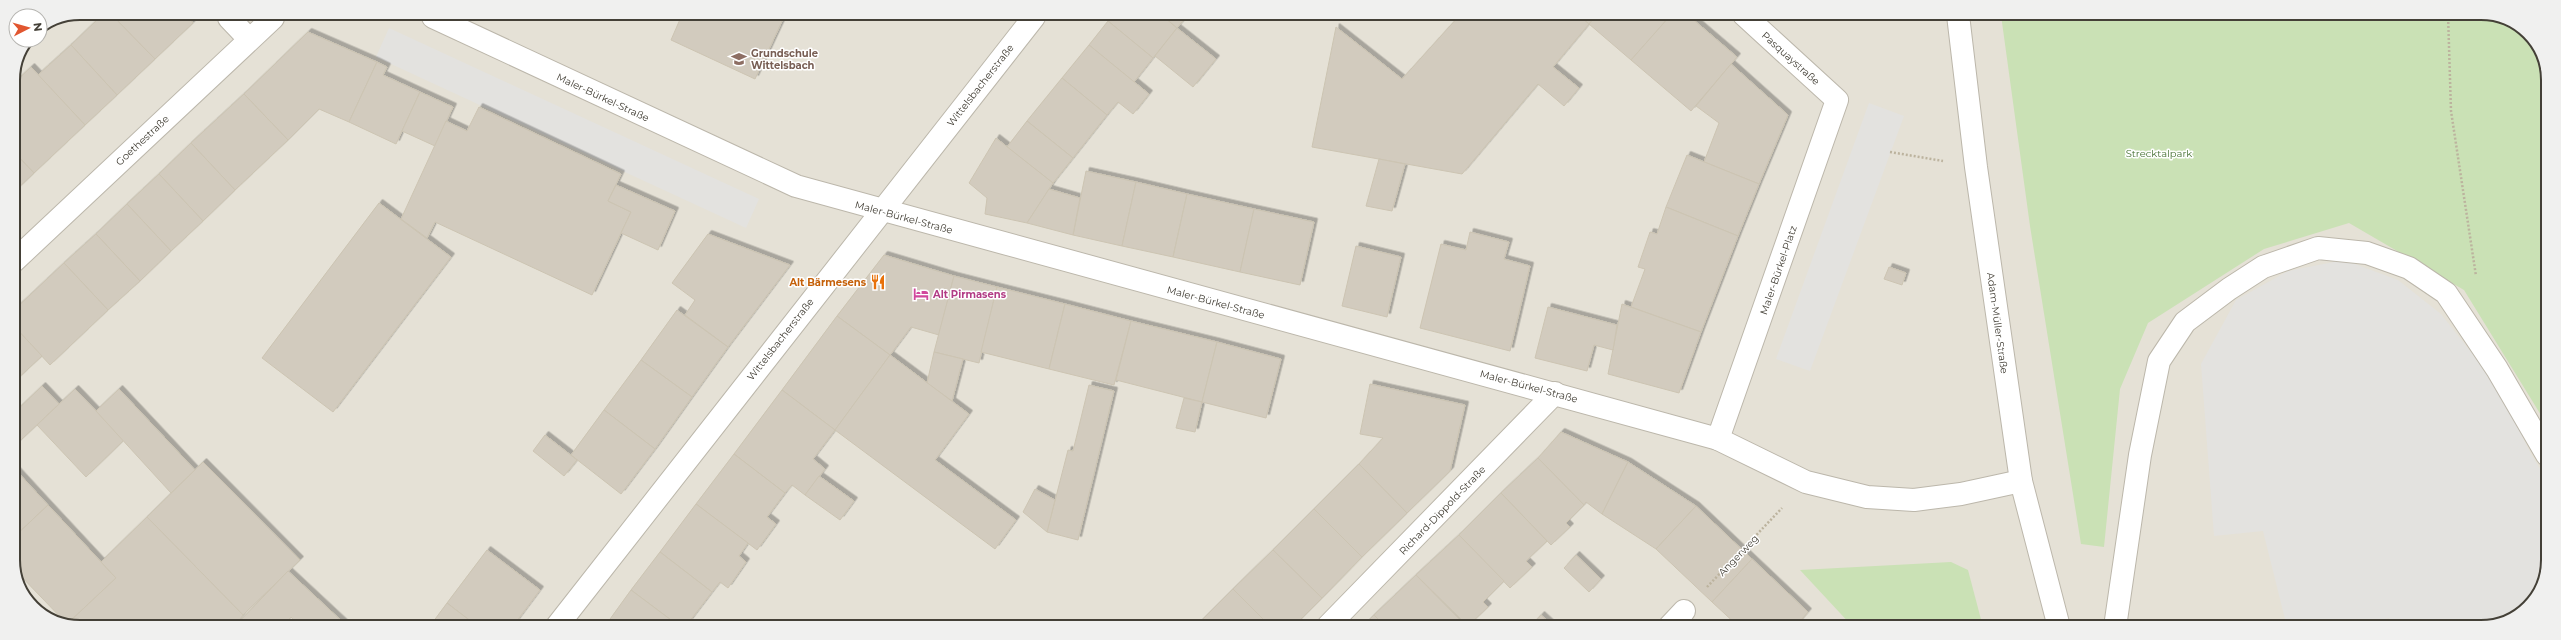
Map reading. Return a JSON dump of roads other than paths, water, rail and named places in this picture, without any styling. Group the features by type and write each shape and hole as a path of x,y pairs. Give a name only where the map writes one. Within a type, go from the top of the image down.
{"street":[{"path":"231,20 249,39"},
{"name":"Goethestraße","path":"20,255 270,20"},
{"name":"Maler-Bürkel-Straße","path":"439,20 796,186 880,211 1555,393 1718,439 1806,482 1868,497 1914,500 1961,494 2020,481"},
{"name":"Wittelsbacherstraße","path":"562,620 1031,20"},
{"name":"Pasquaystraße","path":"1748,20 1837,100"},
{"name":"Adam-Müller-Straße","path":"1959,20 1976,167 2020,481 2056,620"},
{"name":"Maler-Bürkel-Platz","path":"1718,439 1837,100"},
{"path":"2116,620 2140,454 2159,361 2185,322 2263,267 2318,248 2367,253 2415,272 2446,293 2497,369 2541,445"},
{"name":"Richard-Dippold-Straße","path":"1334,620 1555,393"},
{"path":"1675,620 1684,610"}],"place":[{"name":"Grundschule Wittelsbach","path":"739,59"},
{"name":"Alt Bärmesens","path":"878,282"},
{"name":"Alt Pirmasens","path":"921,294"}],"park label":[{"name":"Strecktalpark","path":"2159,153"}]}
